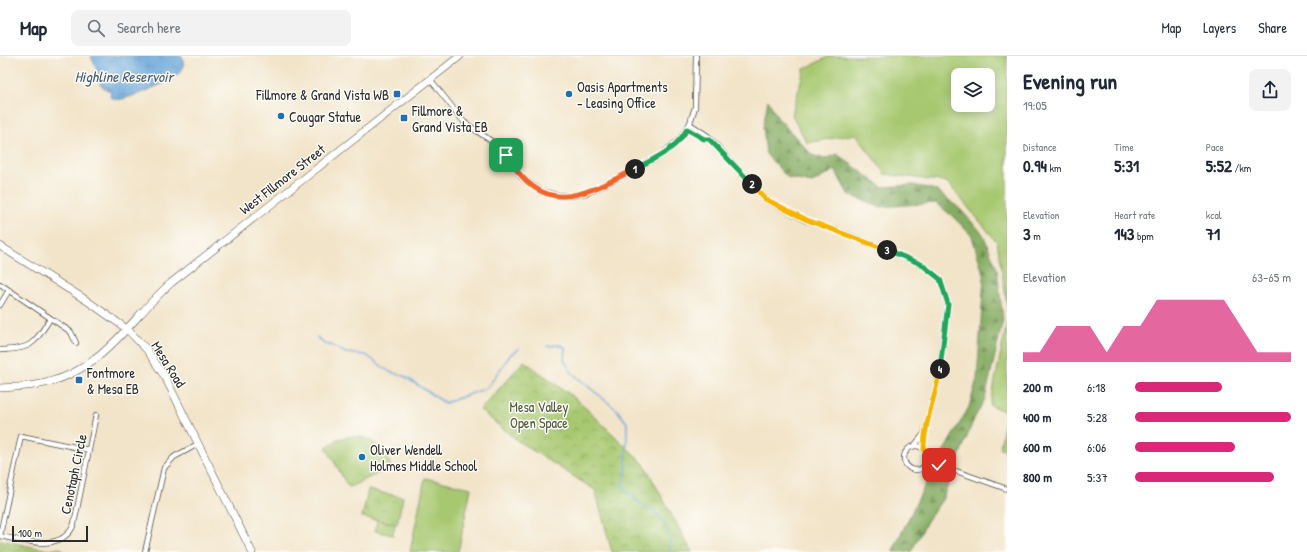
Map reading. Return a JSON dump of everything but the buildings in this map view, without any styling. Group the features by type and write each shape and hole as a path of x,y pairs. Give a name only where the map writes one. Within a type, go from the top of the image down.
{"main road":[{"name":"West Fillmore Street","path":"0,388 48,383 75,373 102,355 152,301 171,283 460,56"},
{"name":"Mesa Road","path":"0,246 86,300 127,329 147,350 162,371 252,552"}],"street":[{"path":"430,79 464,122 497,145 521,177 541,191 556,195 578,195 598,188 666,152 680,139 690,124 696,97 696,56"},
{"path":"690,124 708,136 709,139 765,199 807,220 839,231 921,264 940,279 948,304 938,381 924,434 924,450 927,455 939,465 1007,489"},
{"path":"687,129 704,139 709,139"},
{"path":"0,284 71,332 76,343"},
{"path":"0,305 9,290"},
{"path":"0,350 18,350 27,347 36,339 50,319"},
{"name":"Cenotaph Circle","path":"0,535 51,546 66,540 74,524 96,415"},
{"path":"0,535 21,434 89,450"},
{"path":"924,434 914,446 909,448 905,453 904,462 913,470 939,465"},
{"path":"145,552 164,468 174,458 191,450 198,444"},
{"path":"914,446 924,450"},
{"path":"923,467 927,460 927,455"}],"green space":[{"path":"830,56 1007,56 1007,305 997,242 947,182 885,174 856,134 807,143 792,115 804,69"},
{"path":"768,100 777,117 812,155 825,159 837,154 882,187 913,185 936,190 959,208 983,234 997,269 1003,320 985,399 974,419 942,500 927,521 911,552 892,552 930,475 969,407 977,379 984,277 972,236 951,215 936,203 879,207 848,194 835,170 812,183 788,178 766,154 763,127"},
{"path":"1007,322 1007,450 1000,448 1006,412 990,405"},
{"name":"Mesa Valley Open Space","path":"524,361 576,399 644,464 692,552 612,552 595,490 518,441 480,410"},
{"path":"351,436 371,441 385,454 391,467 350,487 347,485 326,447 338,439"},
{"path":"425,478 471,488 458,552 410,552"},
{"path":"368,490 403,497 397,524 362,517"},
{"path":"377,520 395,524 393,535 375,531"},
{"path":"0,540 48,550 61,548 64,552 0,552"}],"water":[{"name":"Highline Reservoir","path":"91,56 182,56 183,68 179,73 156,87 122,99 114,99 110,97 111,91 102,85"}],"waterway":[{"path":"317,337 324,344 331,345 346,353 366,355 390,372 404,376 445,403 487,388 511,354 519,349"},
{"path":"547,346 560,345 565,347 564,360 572,373 617,410 627,423 626,475 622,485 640,503 656,512 670,536 670,552"}],"place":[{"name":"Fillmore & Grand Vista WB","path":"397,94"},
{"name":"Oasis Apartments - Leasing Office","path":"569,94"},
{"name":"Cougar Statue","path":"281,116"},
{"name":"Fillmore & Grand Vista EB","path":"404,118"},
{"name":"Fontmore & Mesa EB","path":"79,380"},
{"name":"Oliver Wendell Holmes Middle School","path":"362,457"}],"route":[{"path":"506,155 512,166 521,177 541,191 556,195 578,195 598,188 658,157 674,146 687,129 704,139 709,139 765,199 807,220 879,246 921,264 931,271 940,279 948,304 936,393 924,434 924,450 927,455 939,465"}]}
